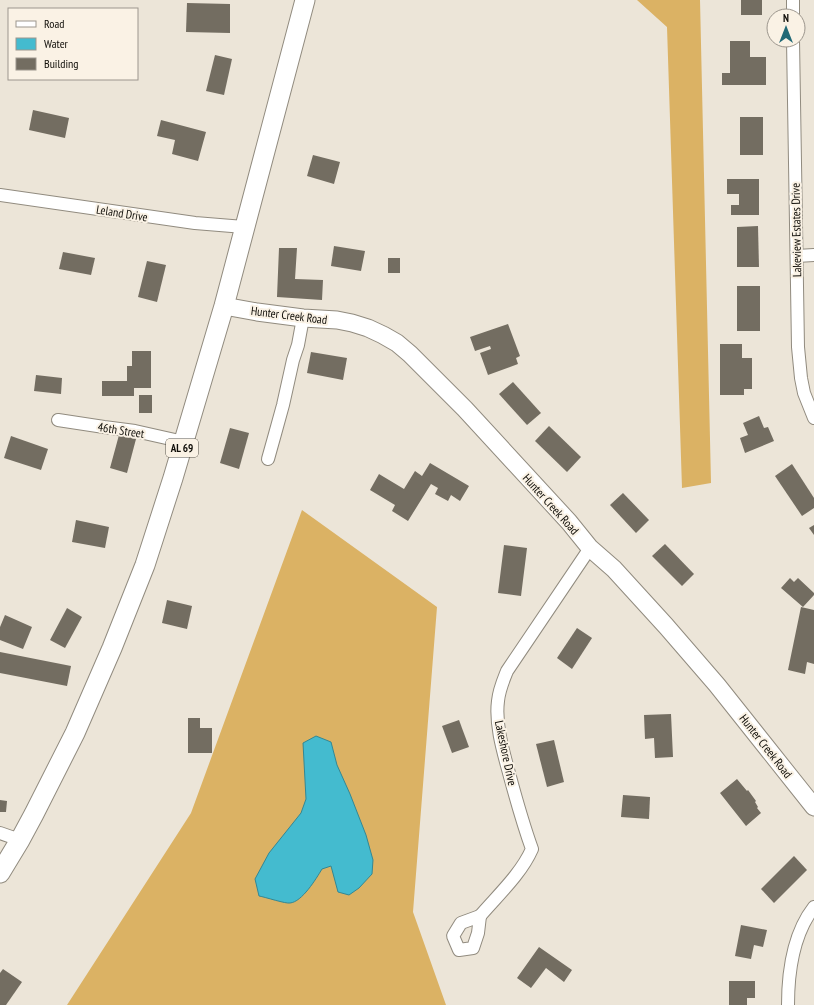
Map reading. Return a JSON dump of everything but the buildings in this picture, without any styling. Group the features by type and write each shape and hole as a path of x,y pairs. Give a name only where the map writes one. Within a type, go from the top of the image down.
{"main road":[{"name":"AL 69","path":"0,873 20,840 75,733 112,648 152,543 184,442 224,306 305,0"},
{"name":"Hunter Creek Road","path":"224,306 257,312 303,318 337,320 352,323 383,335 397,343 410,354 465,409 569,522 590,548 614,569 666,626 717,685 814,807"}],"street":[{"name":"Lakeview Estates Drive","path":"793,48 798,347 804,393 814,418"},
{"name":"Leland Drive","path":"0,195 195,224 244,227"},
{"path":"797,256 814,255"},
{"path":"268,459 298,345 303,318"},
{"name":"46th Street","path":"58,420 135,430 184,442"},
{"name":"Lakeshore Drive","path":"480,916 519,872 532,849 522,822 502,747 498,716 498,701 501,686 507,672 590,548"},
{"path":"0,833 20,840"},
{"path":"788,1005 791,966 794,951 805,922 814,907"}],"shaded area":[{"path":"637,0 700,0 711,483 682,488 667,27"},
{"path":"302,510 437,607 413,912 446,1005 67,1005 191,813"}],"water":[{"path":"316,736 331,742 337,765 366,835 373,860 372,874 359,888 349,895 338,892 331,866 322,869 304,894 295,902 288,903 259,896 255,879 269,853 301,813 306,799 303,743"}]}
